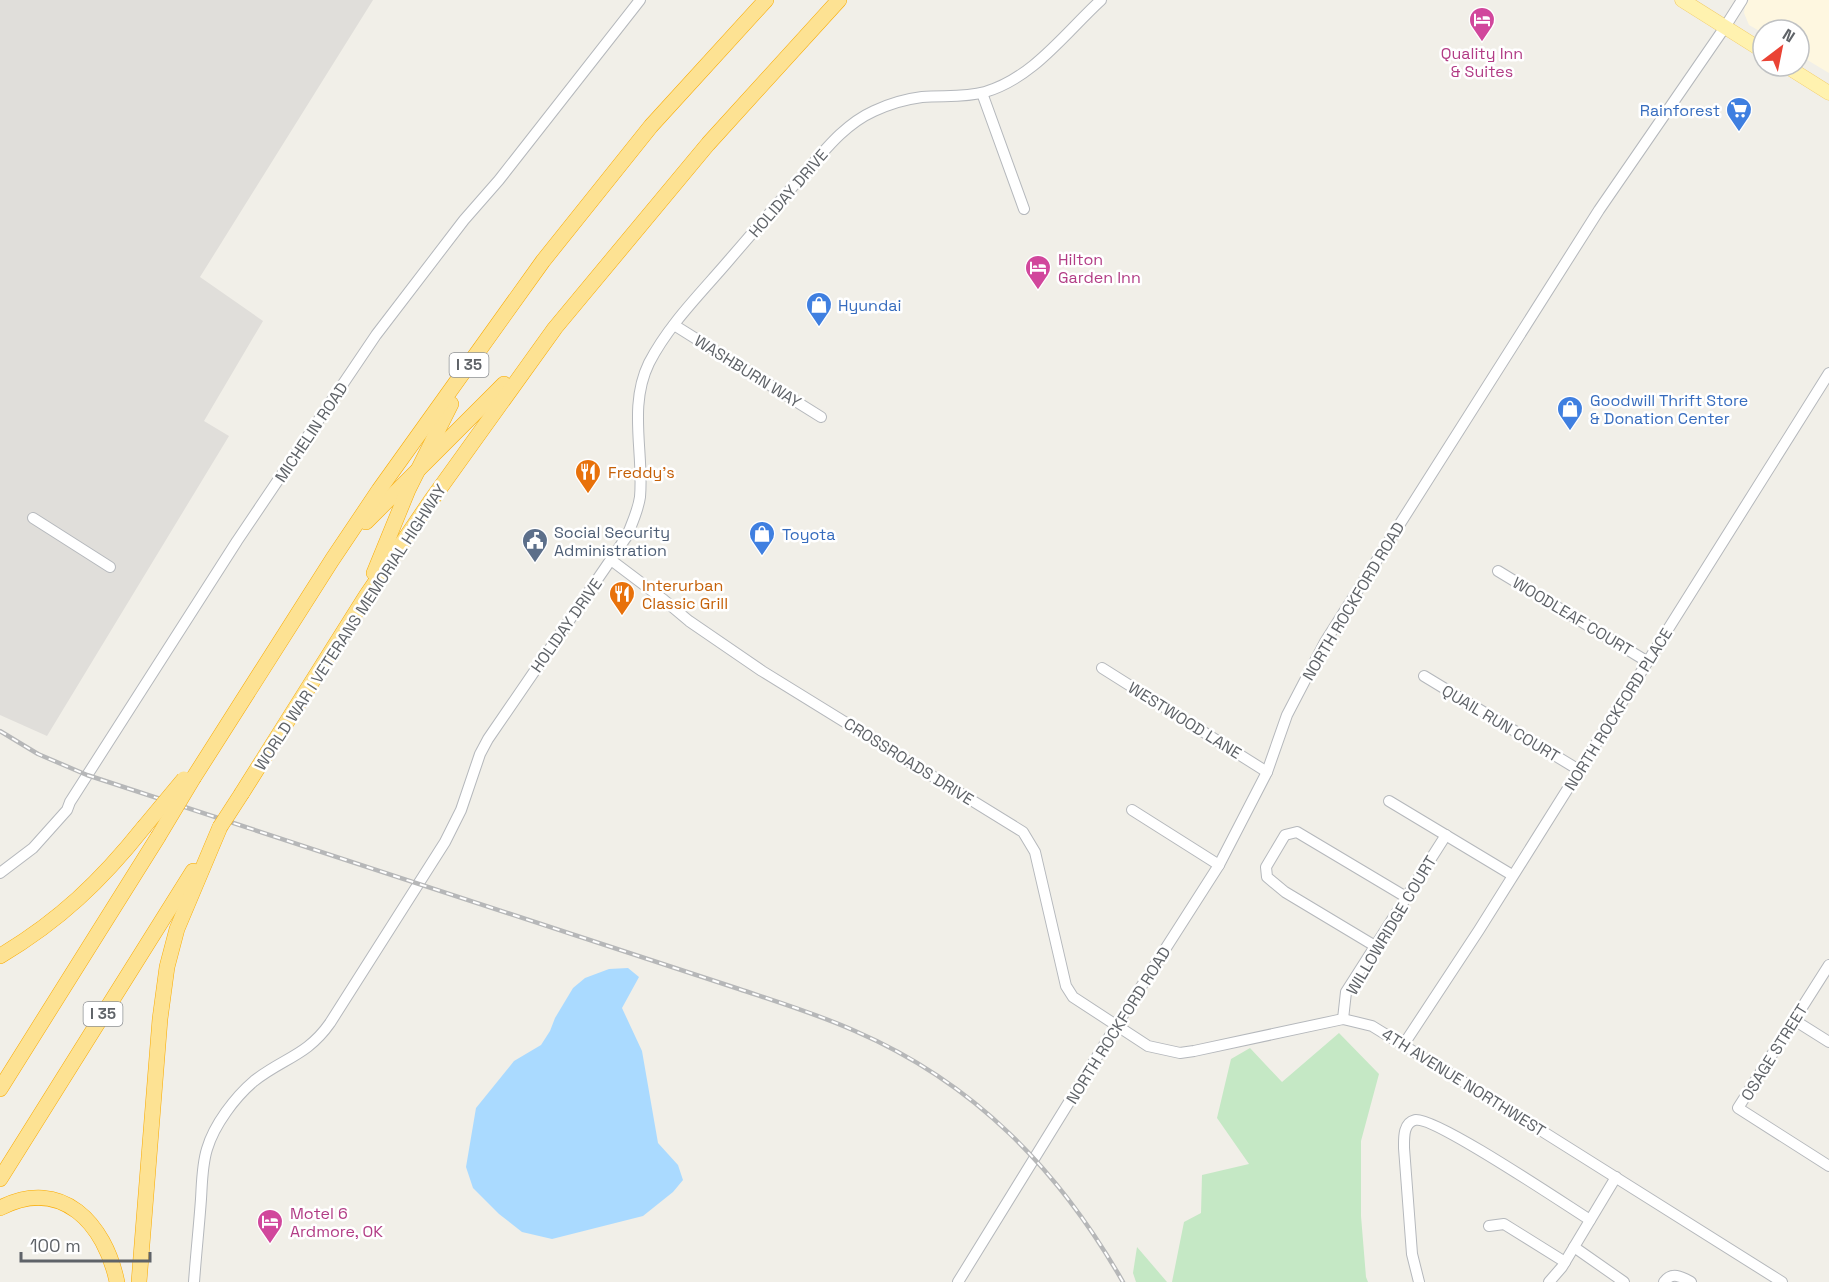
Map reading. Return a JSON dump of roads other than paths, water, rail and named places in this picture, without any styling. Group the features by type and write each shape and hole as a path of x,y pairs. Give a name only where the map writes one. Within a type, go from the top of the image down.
{"highway":[{"name":"I 35","path":"0,1089 158,837 191,776 207,755 332,560 407,451 543,261 651,126 766,0"},
{"name":"WORLD WAR I VETERANS MEMORIAL HIGHWAY","path":"0,1179 208,851 220,826 366,596 429,502 555,328 708,144 840,0"},
{"path":"366,596 416,472 459,389 502,319"},
{"path":"332,560 416,472 488,402 555,328"},
{"path":"0,956 51,923 74,904 191,776"},
{"path":"139,1282 163,988 177,929 208,851"},
{"path":"0,1208 19,1199 36,1197 55,1200 73,1208 90,1222 98,1234 114,1268 117,1282"}],"main road":[{"path":"1682,0 1751,43"},
{"path":"1805,78 1829,93"}],"street":[{"name":"MICHELIN ROAD","path":"0,873 33,848 67,810 237,541 376,335 640,0"},
{"name":"HOLIDAY DRIVE","path":"194,1282 204,1161 213,1135 233,1104 252,1083 315,1042 330,1023 445,842 461,810 480,754 488,739 627,536 636,517 639,499 638,411 645,375 655,354 675,325 772,210 827,148 850,126 873,111 906,100 982,93 1010,82 1029,68 1101,0"},
{"name":"NORTH ROCKFORD ROAD","path":"958,1282 1116,1026 1219,865 1267,772 1287,715 1325,642 1599,210 1742,0"},
{"path":"982,93 1024,209"},
{"name":"WASHBURN WAY","path":"675,325 821,417"},
{"name":"NORTH ROCKFORD PLACE","path":"1404,1044 1479,930 1829,373"},
{"path":"33,518 110,567"},
{"name":"CROSSROADS DRIVE","path":"611,560 689,621 762,671 1023,832 1035,852 1065,986 1073,997 1116,1026"},
{"name":"WOODLEAF COURT","path":"1498,571 1648,662"},
{"name":"WESTWOOD LANE","path":"1102,668 1267,772"},
{"name":"QUAIL RUN COURT","path":"1424,676 1579,771"},
{"path":"1389,801 1512,875"},
{"path":"1131,810 1219,865"},
{"path":"1375,946 1285,892 1267,877 1266,867 1285,835 1298,832 1406,897"},
{"name":"WILLOWRIDGE COURT","path":"1343,1018 1346,992 1446,835"},
{"name":"OSAGE STREET","path":"1829,964 1738,1108 1829,1166"},
{"name":"4TH AVENUE NORTHWEST","path":"1116,1026 1148,1046 1180,1053 1343,1018 1372,1026 1782,1282"},
{"path":"1794,1020 1829,1042"},
{"path":"1419,1282 1412,1254 1404,1148 1406,1130 1414,1120 1437,1126 1466,1142 1590,1220"},
{"path":"1549,1282 1565,1262 1616,1177"},
{"path":"1488,1226 1504,1224 1565,1262"},
{"path":"1574,1247 1624,1282"},
{"path":"1664,1282 1667,1278 1676,1275 1691,1282"}],"water":[{"path":"628,968 639,977 622,1008 642,1051 658,1143 678,1165 683,1180 673,1192 643,1216 552,1239 522,1232 499,1214 473,1188 466,1167 476,1108 514,1061 541,1045 573,988 585,978 609,969"}],"railway":[{"path":"0,731 38,754 87,775 783,1004 841,1025 898,1052 938,1076 976,1104 1010,1134 1042,1167 1071,1203 1123,1282"}],"place":[{"name":"Quality Inn & Suites","path":"1482,43"},
{"name":"Rainforest","path":"1739,133"},
{"name":"Hilton Garden Inn","path":"1038,291"},
{"name":"Hyundai","path":"819,328"},
{"name":"Goodwill Thrift Store & Donation Center","path":"1570,432"},
{"name":"Freddy's","path":"588,495"},
{"name":"Toyota","path":"762,557"},
{"name":"Social Security Administration","path":"535,564"},
{"name":"Interurban Classic Grill","path":"622,617"},
{"name":"Motel 6 Ardmore, OK","path":"270,1245"}]}
